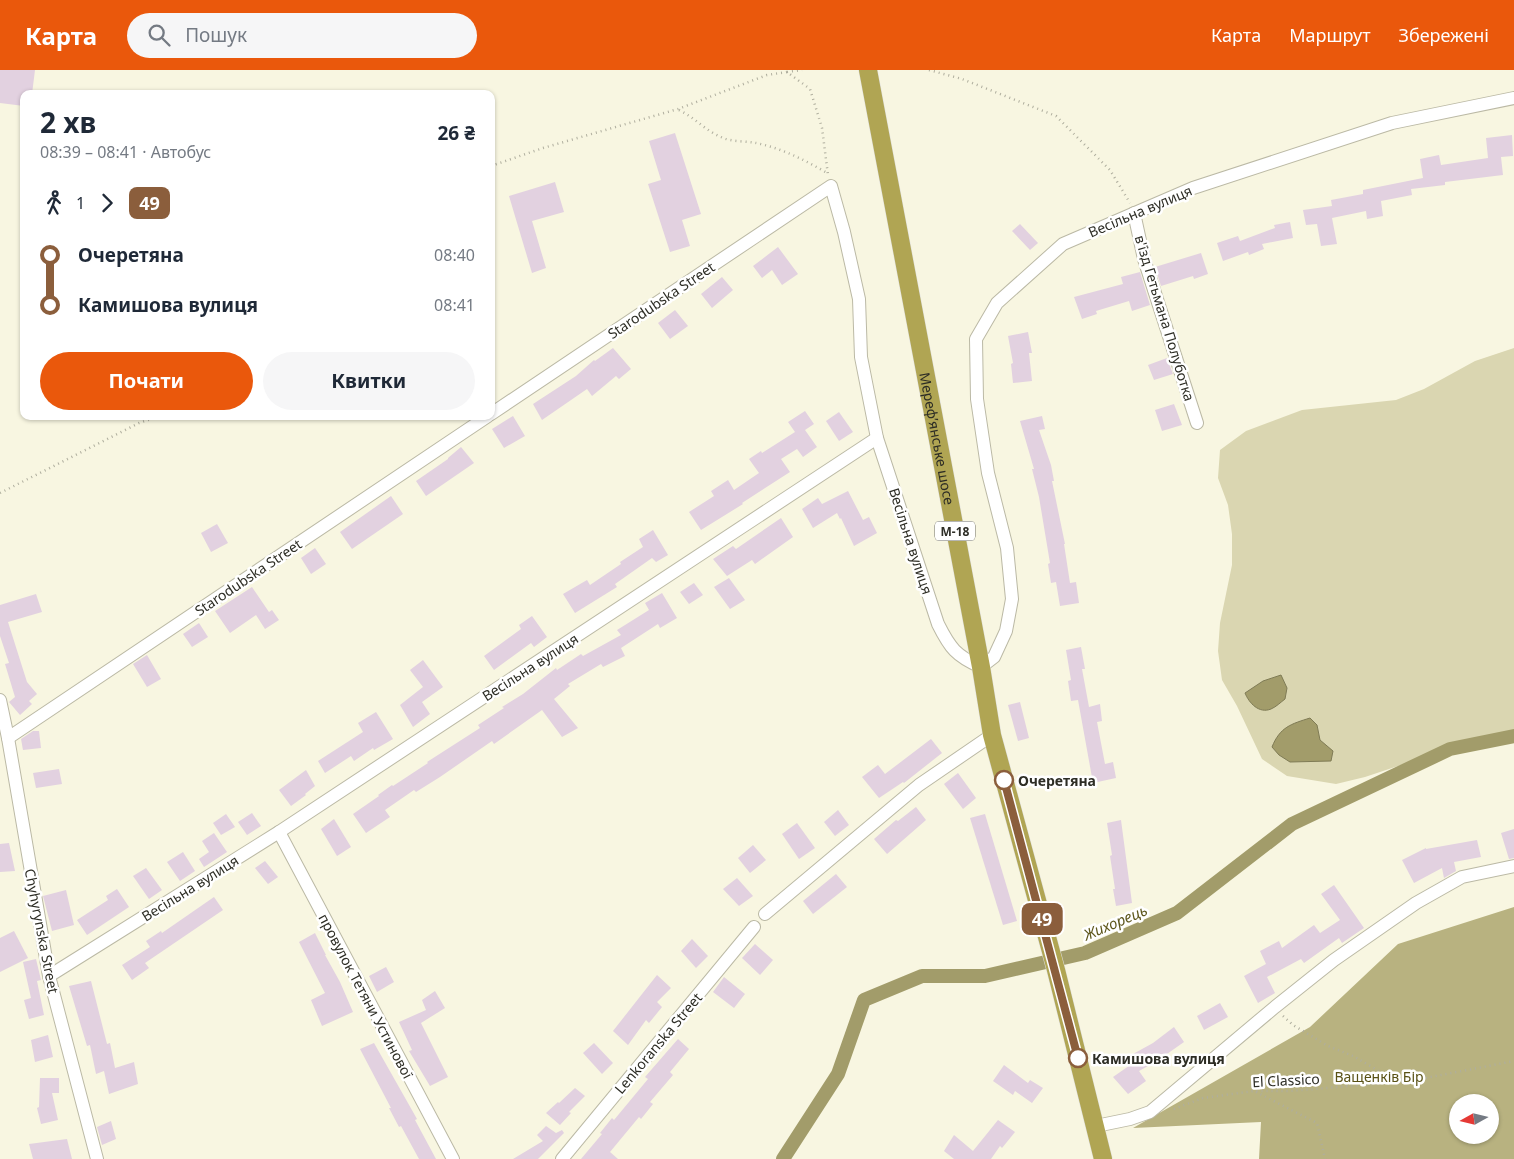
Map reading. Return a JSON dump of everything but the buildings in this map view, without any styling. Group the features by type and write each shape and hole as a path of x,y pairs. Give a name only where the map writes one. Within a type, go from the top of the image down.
{"highway":[{"name":"Мереф’янське шосе","path":"868,70 981,667 992,736 1051,951 1096,1126"},
{"name":"М-18","path":"1096,1126 1103,1159"}],"street":[{"name":"Весільна вулиця","path":"49,976 279,832 877,438 938,624 948,643 964,660 981,667 994,657 1006,631 1012,599 1007,548 988,474 979,409 976,339 997,303 1063,244 1193,188 1392,124 1514,98"},
{"name":"Starodubska Street","path":"495,411 831,186"},
{"path":"831,186 844,232 859,299 861,357 877,438"},
{"name":"в'їзд Гетьмана Полуботка","path":"1134,213 1144,259 1197,423"},
{"name":"Starodubska Street","path":"8,738 482,420"},
{"name":"Chyhyrynska Street","path":"0,700 49,976 98,1159"},
{"path":"765,914 918,786 992,736"},
{"name":"провулок Тетяни Устинової","path":"279,832 453,1159"},
{"path":"1096,1126 1130,1119 1150,1112 1334,960 1416,903 1462,877 1514,866"},
{"name":"Lenkoranska Street","path":"562,1159 754,927"}],"path":[{"path":"495,165 543,148 678,110 767,75 802,70"},
{"path":"930,70 962,79 1056,116 1110,170 1134,213"},
{"path":"786,72 810,89 822,128 827,173 831,186"},
{"path":"678,110 691,116 721,138 758,144 778,150 804,159 827,173"},
{"path":"0,493 148,420"},
{"path":"1275,1007 1293,1025 1328,1046 1353,1056 1384,1074 1410,1081"},
{"name":"El Classico","path":"1150,1112 1174,1109 1203,1098 1254,1091 1290,1091 1410,1081 1514,1061"},
{"path":"1254,1091 1316,1123 1325,1159"}],"shaded area":[{"path":"1514,348 1514,736 1449,749 1365,777 1336,784 1287,776 1262,759 1237,706 1222,680 1218,651 1220,623 1232,565 1232,534 1228,505 1218,478 1220,450 1246,431 1302,410 1396,400 1424,389 1475,361"},
{"path":"1281,675 1287,688 1285,699 1271,709 1262,710 1255,707 1245,693 1263,681"},
{"path":"1310,718 1317,725 1320,740 1333,751 1331,761 1290,762 1279,755 1272,747 1275,740 1287,727"}],"green space":[{"name":"Ващенків Бір","path":"1514,907 1514,1159 1259,1159 1261,1122 1133,1128 1310,1027 1398,944"}],"waterway":[{"name":"Жихорець","path":"783,1159 838,1074 864,1000 922,976 985,976 1085,953 1177,913 1292,824 1450,749 1514,736"}],"bus line":[{"name":"49","path":"1004,780 1078,1058"}],"place":[{"name":"Очеретяна","path":"1004,780"},
{"name":"Камишова вулиця","path":"1078,1058"}]}
